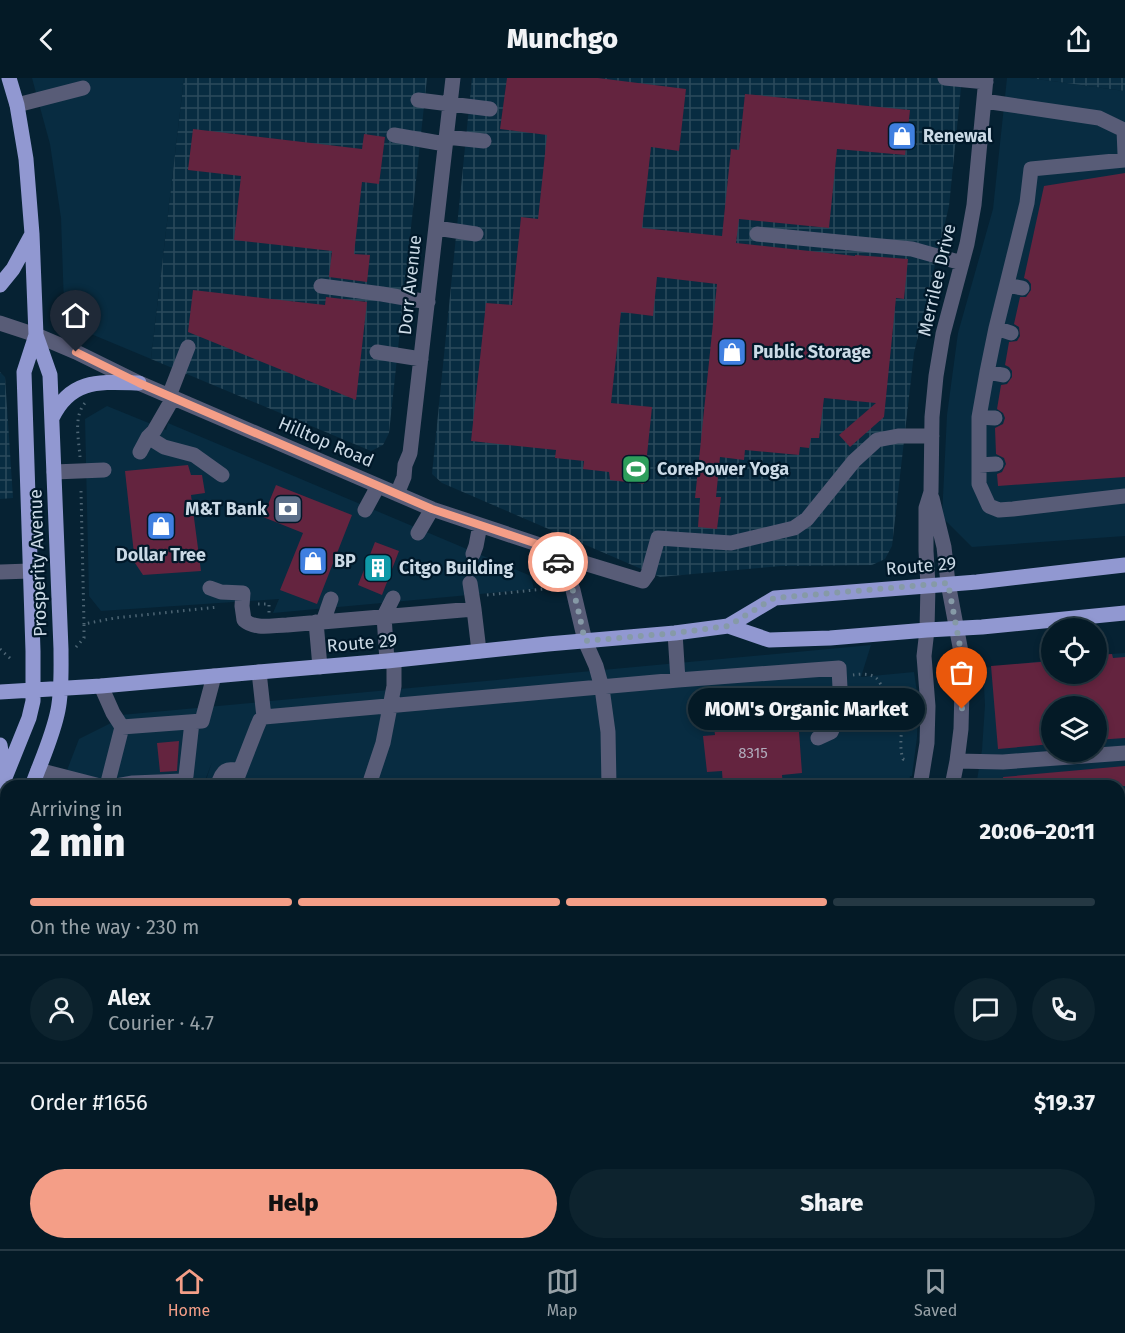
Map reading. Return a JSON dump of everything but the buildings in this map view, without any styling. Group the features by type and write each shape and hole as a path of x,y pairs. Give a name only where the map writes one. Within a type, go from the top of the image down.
{"main road":[{"name":"Prosperity Avenue","path":"9,78 26,159 36,335 50,375 60,626 62,688 57,718 34,780"},
{"path":"0,285 13,268 32,234"},
{"name":"Prosperity Avenue","path":"3,780 29,718 33,701 24,372 36,335"},
{"path":"52,418 63,399 77,389 99,383 139,383"},
{"name":"Route 29","path":"0,692 101,686 320,667 675,633 728,626 774,598 976,582 1125,565"},
{"name":"Route 29","path":"728,626 769,640 982,627 1125,613"},
{"path":"0,745 3,771 1,780"}],"street":[{"name":"Dorr Avenue","path":"397,494 410,453 453,78"},
{"path":"945,78 986,80"},
{"name":"Merrilee Drive","path":"953,780 961,729 961,652 948,583 944,547 931,492 932,436 934,397 943,334 967,244 974,205 986,80"},
{"path":"16,105 82,88"},
{"path":"418,100 490,109"},
{"path":"984,100 1099,118 1125,130 1125,154"},
{"path":"394,135 484,141"},
{"path":"1125,159 1030,169 1033,204 1014,287 996,328 980,417 979,465 979,484 988,506 999,510 1125,496"},
{"path":"436,228 476,234"},
{"path":"757,234 912,249 962,262"},
{"path":"321,286 428,302"},
{"name":"Hilltop Road","path":"0,323 76,352 139,383 432,509 540,545 564,567 573,590 585,641 597,666 608,741 609,780"},
{"path":"996,328 1011,333"},
{"path":"140,452 154,431 171,397 188,347"},
{"path":"377,352 421,359"},
{"path":"987,372 1003,375"},
{"path":"980,417 995,418"},
{"path":"540,545 574,560 643,581 648,574 658,538 731,543 794,528 807,519 854,461 877,440 898,436 932,436"},
{"path":"148,437 164,447 194,455 222,475"},
{"path":"979,465 996,464"},
{"path":"54,472 104,470"},
{"path":"365,510 378,486"},
{"name":"Merrilee Drive","path":"921,780 927,743 928,706 924,656 928,585 926,508 931,492"},
{"path":"418,533 432,509"},
{"path":"473,554 480,525"},
{"path":"1,572 30,571"},
{"path":"470,583 479,651"},
{"path":"210,588 243,592 244,620 249,625 287,625 474,609"},
{"path":"371,779 383,743 394,687 384,616 393,598"},
{"path":"320,667 319,622 332,599"},
{"path":"675,633 678,680"},
{"path":"259,672 264,717"},
{"path":"236,780 260,720 264,717 678,680 839,672 842,708 831,732 818,738"},
{"path":"122,727 202,721 214,676"},
{"path":"101,686 122,727 109,780"},
{"path":"184,780 186,776 192,722"},
{"path":"957,761 1003,762 1118,758"},
{"path":"221,780 227,769 240,770"},
{"path":"38,770 77,780"}],"path":[{"path":"80,462 78,419 86,402"},
{"path":"75,649 84,638 81,491"},
{"path":"84,624 115,618 242,606"},
{"path":"0,649 11,659"},
{"path":"839,672 869,674 877,678 885,691 899,705 902,712 901,754 903,759 908,761"}],"shaded area":[{"path":"32,78 184,78 151,359 91,334 76,324 64,305 61,218 50,144"},
{"path":"184,78 427,78 389,433 383,445 371,451 151,359"},
{"path":"472,78 962,78 949,206 914,353 892,546 885,559 872,565 780,566 660,577 442,483 432,474"},
{"path":"1007,78 1030,78 1125,91 1125,536 972,547 942,517 947,415 958,333 993,209"},
{"path":"1030,78 1125,78 1125,91"},
{"path":"0,372 5,377 13,498 0,499"},
{"path":"107,406 166,430 168,423 531,576 534,589 273,613 279,599 101,611 89,596 85,419"},
{"path":"871,645 861,677 914,672 918,699 917,737 910,780 206,780 212,762 205,780 63,780 79,739 113,722 110,716"},
{"path":"1125,653 1125,780 977,780 985,705 983,668 1041,661 1041,684 1107,684 1107,654"}],"way so far":[{"path":"558,562 564,567 573,590 585,641 728,626 774,598 948,583 961,652 962,709"}],"place":[{"name":"Renewal","path":"902,136"},
{"name":"Public Storage","path":"732,352"},
{"name":"CorePower Yoga","path":"636,469"},
{"name":"M&T Bank","path":"288,509"},
{"name":"Dollar Tree","path":"161,526"},
{"name":"BP","path":"313,561"},
{"name":"Citgo Building","path":"378,568"},
{"name":"MOM's Organic Market","path":"962,709"}],"route":[{"path":"76,352 139,383 432,509 540,545 558,562"}]}
